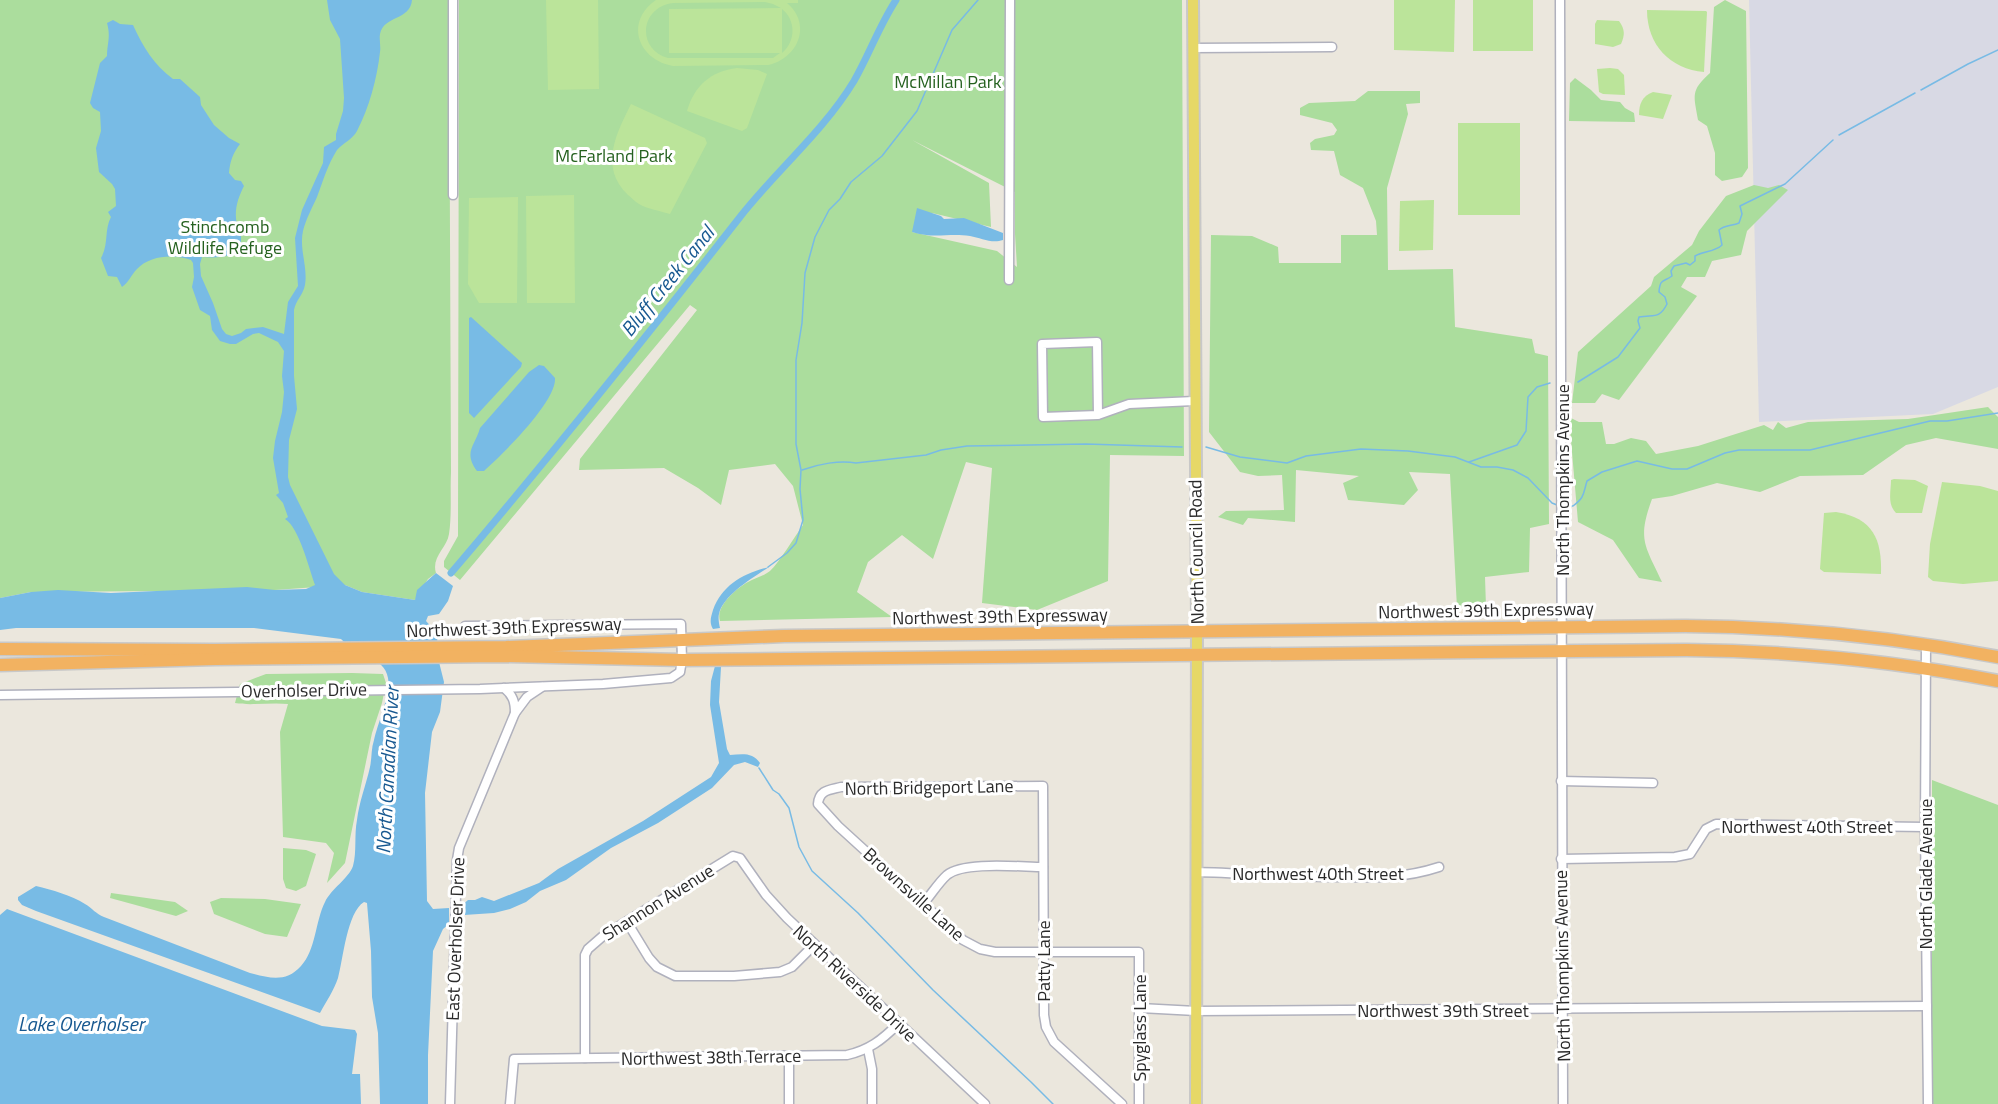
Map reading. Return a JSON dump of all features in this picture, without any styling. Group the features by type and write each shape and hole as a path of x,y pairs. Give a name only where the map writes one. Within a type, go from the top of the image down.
{"highway":[{"name":"Northwest 39th Expressway","path":"0,665 215,655 456,652 682,639 1685,626 1763,628 1849,634 1926,644 1998,657"},
{"path":"1763,628 1764,651"},
{"name":"Northwest 39th Expressway","path":"0,649 215,655"},
{"name":"Northwest 39th Expressway","path":"456,652 682,660 1764,651 1925,668 1998,681"}],"main road":[{"name":"North Council Road","path":"1193,0 1197,631 1196,1104"}],"street":[{"path":"453,0 453,195"},
{"path":"1010,0 1010,280"},
{"name":"North Thompkins Avenue","path":"1560,0 1563,1104"},
{"path":"1193,48 1332,47"},
{"path":"1098,415 1097,342 1042,344 1043,417 1098,415 1129,404 1194,401"},
{"path":"465,626 681,624 682,660"},
{"name":"North Glade Avenue","path":"1926,644 1924,827 1928,1104"},
{"name":"Overholser Drive","path":"0,694 542,687 671,678 680,672 682,660"},
{"name":"East Overholser Drive","path":"450,1104 459,848 515,713 527,697 542,687"},
{"path":"504,688 514,699 515,713"},
{"path":"1561,781 1653,783"},
{"name":"North Bridgeport Lane","path":"818,797 822,792 841,787 1043,786"},
{"name":"Patty Lane","path":"1043,786 1043,952 1046,1027 1054,1042 1122,1104"},
{"name":"Brownsville Lane","path":"818,797 818,804 824,811 923,904 963,940 980,949 995,952 1139,952"},
{"name":"Northwest 40th Street","path":"1561,859 1675,857 1690,854 1706,830 1716,824 1924,827"},
{"name":"Shannon Avenue","path":"585,1058 585,955 588,949 595,941 733,856"},
{"name":"North Riverside Drive","path":"733,856 740,858 766,895 814,945 985,1104"},
{"path":"923,904 948,875 958,869 1043,867"},
{"name":"Northwest 40th Street","path":"1196,872 1275,877 1386,878 1419,873 1439,867"},
{"path":"627,922 657,967 675,976 734,976 780,972 792,966 814,945"},
{"name":"Spyglass Lane","path":"1139,952 1139,1104"},
{"name":"Northwest 39th Street","path":"1140,1008 1196,1011 1927,1006"},
{"name":"Northwest 38th Terrace","path":"510,1104 514,1059 847,1055 868,1049 898,1024"},
{"path":"868,1049 872,1069 872,1104"},
{"path":"789,1056 789,1104"}],"shaded area":[{"path":"1749,0 1998,0 1998,387 1933,414 1759,422"}],"green space":[{"name":"Stinchcomb Wildlife Refuge","path":"0,0 449,0 450,519 448,539 437,557 436,573 428,579 415,600 362,592 345,585 275,590 31,592 0,598"},
{"path":"459,0 1182,0 1184,456 1110,455 1108,581 1037,610 982,603 992,468 966,462 933,559 902,535 868,562 857,592 892,617 720,621 721,609 728,598 743,585 770,571 803,525 793,486 775,464 729,470 721,505 664,468 579,470 580,459 697,310 690,305 460,580 444,567 444,561 458,536","holes":["912,140 1015,192 1017,267 997,251 912,232 932,213 991,227 989,183"]},
{"path":"546,0 598,0 599,89 548,90"},
{"path":"656,0 798,0 798,3 787,3 795,12 800,31 794,49 778,62 768,65 673,66 651,56 639,39 640,19 646,9","holes":["765,2 781,8 669,9 669,53 780,53 773,58 668,58 658,53 647,38 648,20 662,6 673,3","782,9 792,25 790,43 782,53"]},
{"path":"1394,0 1455,0 1454,52 1394,50"},
{"path":"1473,0 1533,0 1533,51 1473,51"},
{"path":"1725,0 1746,11 1748,168 1742,177 1722,181 1715,175 1715,153 1707,126 1698,120 1695,94 1699,84 1710,73 1714,7"},
{"path":"1647,10 1707,12 1704,72 1681,66 1663,53 1651,34"},
{"path":"1597,20 1619,21 1624,32 1621,44 1613,47 1595,44"},
{"path":"737,68 758,70 767,74 747,128 742,131 687,111 694,94 705,81 719,72"},
{"path":"1597,69 1618,69 1624,75 1625,95 1599,92"},
{"path":"1575,78 1601,100 1620,102 1634,113 1635,122 1569,121 1570,83"},
{"path":"1368,91 1420,91 1420,103 1406,104 1408,114 1387,188 1388,270 1453,269 1455,327 1532,339 1535,353 1548,356 1549,524 1530,528 1529,572 1485,577 1486,607 1457,608 1450,474 1409,472 1418,490 1404,505 1348,500 1343,483 1359,476 1296,470 1295,522 1248,518 1243,525 1218,517 1226,511 1284,510 1282,475 1258,476 1240,472 1209,432 1211,235 1252,236 1278,247 1279,263 1341,263 1341,235 1377,235 1376,221 1363,188 1340,175 1334,151 1311,150 1310,143 1315,139 1334,135 1337,130 1332,123 1300,115 1300,108 1309,103 1355,101"},
{"path":"1653,92 1672,95 1663,119 1639,115 1642,101"},
{"name":"McFarland Park","path":"631,104 705,138 707,143 670,214 638,203 619,184 614,173 613,150 620,127"},
{"path":"1458,123 1520,123 1520,215 1458,215"},
{"path":"1754,185 1768,188 1779,185 1788,190 1747,231 1741,255 1712,261 1705,277 1687,277 1681,287 1697,296 1619,400 1602,394 1595,403 1572,403 1578,352 1651,286 1654,277 1692,245 1699,231 1726,196"},
{"path":"574,195 575,303 527,303 526,196"},
{"path":"518,197 517,303 479,303 468,284 469,198"},
{"path":"1434,200 1433,250 1399,251 1400,201"},
{"path":"1988,407 1998,417 1998,449 1936,438 1906,445 1863,475 1800,476 1760,492 1717,483 1672,496 1652,499 1644,534 1647,550 1662,582 1639,578 1613,540 1578,522 1569,417 1579,422 1602,422 1606,444 1614,444 1631,438 1646,441 1656,454 1698,446 1764,425 1773,430 1778,422 1786,428 1808,422 1908,419"},
{"path":"1891,480 1915,480 1928,486 1922,513 1896,513 1891,506 1890,497"},
{"path":"1942,482 1980,486 1998,491 1998,581 1963,584 1933,581 1928,577 1930,544"},
{"path":"1836,512 1859,519 1873,532 1880,550 1881,574 1824,572 1820,569 1824,513"},
{"path":"266,674 383,674 386,683 372,733 345,863 327,883 334,853 326,843 283,837 280,732 288,704 235,703 240,684"},
{"path":"1932,780 1998,805 1998,1104 1932,1104"},
{"path":"283,848 306,850 316,854 306,886 296,891 286,888 283,879"},
{"path":"111,893 175,902 188,911 176,916 110,898"},
{"path":"221,898 265,899 301,904 287,937 265,934 214,914 210,902"}],"water":[{"name":"North Canadian River","path":"327,0 412,0 407,12 382,28 377,72 365,113 355,134 334,155 303,231 302,244 306,278 304,289 294,310 294,376 297,409 289,440 288,477 334,574 345,585 362,592 415,600 417,590 436,573 453,586 448,601 439,614 428,616 426,621 437,633 438,658 444,682 440,712 432,732 425,793 427,901 433,909 449,908 449,924 443,929 433,951 428,1104 380,1104 378,1033 372,997 367,903 364,902 358,907 353,916 346,937 338,978 320,1013 36,911 22,905 18,900 18,897 36,886 55,891 80,901 104,917 250,973 277,978 289,975 306,959 313,944 325,902 353,866 358,813 370,767 373,743 388,692 386,671 375,660 341,639 254,628 16,628 0,630 0,598 31,592 58,590 111,593 247,587 275,590 306,589 315,585 299,539 295,530 285,519 288,517 283,503 276,495 279,493 273,458 282,412 284,351 278,342 259,333 236,344 220,341 212,330 210,316 200,310 192,287 194,277 191,260 178,257 156,258 142,264 122,287 117,277 108,276 101,258 111,217 108,212 116,206 115,189 99,172 96,148 101,131 100,112 90,103 100,63 107,56 109,36 107,23 113,20 120,24 133,25 145,48 160,68 173,79 180,79 200,97 201,105 214,125 240,144 232,157 229,173 235,180 241,181 244,186 236,214 241,244 228,256 202,257 200,264 201,276 222,329 226,334 232,336 246,329 263,327 284,334 288,302 298,286 295,238 302,210 323,163 324,147 336,140 343,111 340,39 330,20"},
{"path":"917,208 944,219 964,218 1003,233 1003,240 991,241 970,236 927,235 912,232"},
{"path":"471,317 522,363 521,367 474,418 469,413 469,318"},
{"path":"539,365 544,366 555,378 547,400 527,427 503,453 484,471 477,471 470,454 480,428 529,372"},
{"path":"769,567 726,600 719,614 720,628 713,629 711,622 713,610 728,587 751,573"},
{"path":"715,666 721,667 719,702 727,749 730,755 747,754 754,757 760,763 758,767 745,762 734,765 712,788 658,823 611,848 566,880 540,891 526,902 494,913 464,915 461,913 460,907 468,900 482,897 494,901 539,883 558,869 643,821 711,777 719,763 710,705 711,681"},
{"name":"Lake Overholser","path":"7,909 322,1026 355,1030 357,1034 352,1074 360,1074 361,1104 0,1104 0,915"}],"waterway":[{"name":"Bluff Creek Canal","path":"451,573 525,485 754,200 842,100 896,0"},
{"path":"768,567 796,543 803,520 801,470 796,444 796,360 802,323 805,273 815,237 829,210 840,199 851,182 882,156 917,111 952,30 978,0"},
{"path":"1921,90 1998,50"},
{"path":"1839,135 1915,93"},
{"path":"1578,382 1618,357 1640,328 1639,317 1655,315 1664,309 1667,304 1665,297 1659,292 1660,284 1672,276 1671,271 1674,266 1686,263 1690,265 1695,261 1695,256 1722,245 1719,230 1739,223 1742,214 1740,206 1785,184 1833,140"},
{"path":"1469,462 1517,445 1526,431 1528,397 1537,387 1550,383"},
{"path":"1566,506 1573,506 1580,500 1587,481 1602,472 1637,461 1672,469 1687,469 1725,453 1739,450 1810,450 1930,421 1947,421 1998,413"},
{"path":"802,470 829,463 856,463 926,455 967,446 1086,444 1182,447"},
{"path":"1206,447 1240,457 1287,463 1306,456 1361,449 1408,451 1455,457 1481,467 1513,470 1528,478 1552,503 1557,505"},
{"path":"759,768 773,790 779,794 789,808 799,847 812,871 1053,1104"}],"park label":[{"name":"McMillan Park","path":"948,81"}]}
